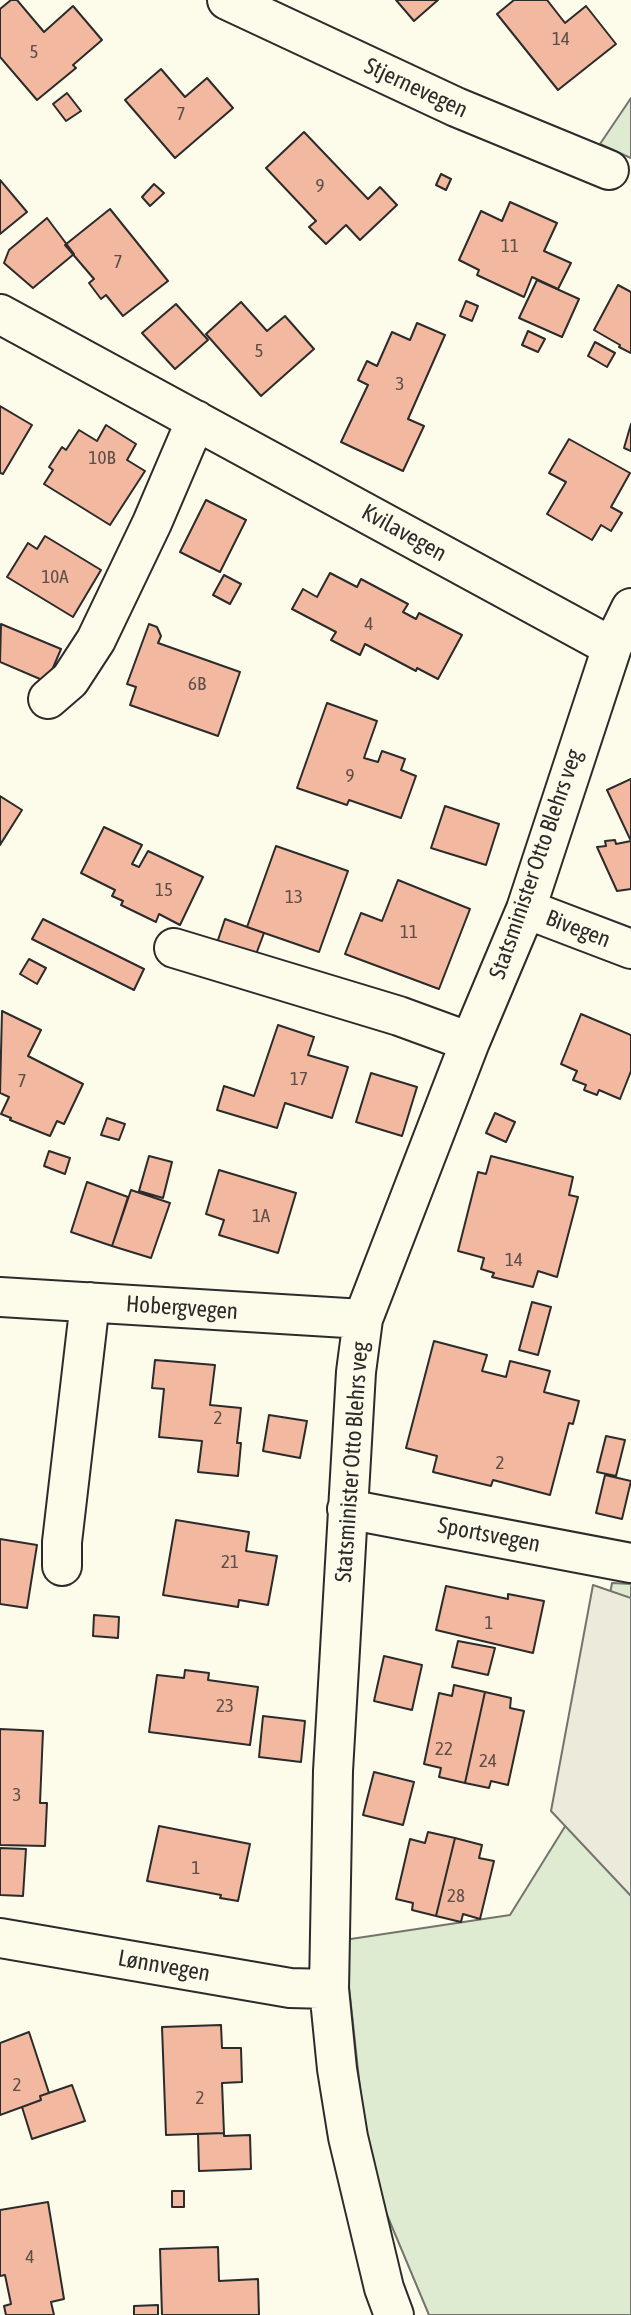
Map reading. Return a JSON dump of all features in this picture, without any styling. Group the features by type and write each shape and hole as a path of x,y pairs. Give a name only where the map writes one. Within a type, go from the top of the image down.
{"street":[{"name":"Stjernevegen","path":"227,0 456,107 609,170"},
{"name":"Kvilavegen","path":"0,314 612,647"},
{"path":"48,699 71,680 96,640 196,420"},
{"name":"Statsminister Otto Blehrs veg","path":"394,2315 384,2288 348,2137 337,2069 329,1989 333,1771 351,1425 363,1319 470,1042 526,909 612,647 631,608"},
{"name":"Bivegen","path":"526,909 631,949"},
{"path":"174,948 399,1016 470,1042"},
{"name":"Hobergvegen","path":"0,1297 363,1319"},
{"path":"62,1566 62,1542 90,1302"},
{"name":"Sportsvegen","path":"348,1510 631,1563"},
{"name":"Lønnvegen","path":"0,1938 290,1988 329,1989"}],"green space":[{"path":"631,98 631,158 600,144"},
{"path":"612,1583 631,1584 631,2315 429,2315 369,2172 344,1940 510,1915 569,1820"}],"shaded area":[{"path":"593,1585 631,1598 631,1896 551,1811"}],"building":[{"path":"11,0 17,0 44,32 73,6 102,40 73,65 76,68 37,100 0,57 0,9"},
{"path":"396,0 438,0 414,21"},
{"path":"514,0 547,0 565,23 586,6 616,44 558,90 497,14"},
{"path":"161,69 185,97 207,78 233,108 175,158 125,100"},
{"path":"67,93 81,111 66,121 53,104"},
{"path":"304,132 368,199 380,187 397,205 360,240 346,225 326,244 309,227 316,221 266,168"},
{"path":"441,174 451,179 446,190 436,185"},
{"path":"0,180 27,212 0,234"},
{"path":"154,184 164,193 150,206 142,197"},
{"path":"510,202 557,223 544,251 571,263 558,289 532,277 524,297 477,275 479,270 459,260 481,211 502,221"},
{"path":"110,209 168,281 123,316 106,295 101,299 89,283 94,279 65,245"},
{"path":"47,218 74,254 33,288 4,263 9,250"},
{"path":"537,280 579,299 562,337 519,318"},
{"path":"618,285 631,292 631,353 594,330"},
{"path":"466,301 478,306 472,321 460,316"},
{"path":"241,302 267,331 285,316 314,349 261,396 206,334"},
{"path":"176,304 208,340 175,369 142,333"},
{"path":"417,323 445,335 408,419 424,426 403,471 341,442 368,385 358,380 367,361 377,366 392,332 410,340"},
{"path":"528,331 545,339 538,352 522,345"},
{"path":"595,342 615,353 607,367 588,356"},
{"path":"0,406 32,425 3,474 0,473"},
{"path":"631,424 631,451 624,448"},
{"path":"106,425 136,444 127,460 145,471 110,525 44,484 53,470 49,467 62,447 66,450 79,430 97,441"},
{"path":"569,439 630,473 611,507 622,513 611,531 601,525 592,540 547,514 566,482 549,473"},
{"path":"206,500 246,520 220,572 180,552"},
{"path":"45,536 101,570 73,617 7,577 28,543 37,549"},
{"path":"330,573 357,587 361,579 408,604 403,612 416,619 419,613 462,635 438,679 417,668 416,671 365,644 360,655 331,640 336,632 292,609 303,589 317,597"},
{"path":"224,575 241,584 230,604 213,595"},
{"path":"1,624 61,649 47,682 0,662"},
{"path":"149,624 157,627 161,636 158,643 240,672 218,736 130,705 136,687 127,684"},
{"path":"327,703 377,721 364,758 378,762 382,751 405,759 401,770 416,776 401,818 349,800 347,805 297,788"},
{"path":"631,779 631,841 607,790"},
{"path":"0,796 22,810 0,845"},
{"path":"445,806 499,824 486,865 431,848"},
{"path":"104,827 142,845 132,864 139,867 148,851 203,877 180,925 159,914 156,922 121,905 123,901 112,896 115,890 81,873"},
{"path":"615,840 616,844 631,841 631,889 617,891 597,847 606,846 605,841"},
{"path":"276,846 348,871 319,952 247,927"},
{"path":"398,880 470,909 439,989 345,954 361,913 382,921"},
{"path":"43,919 144,969 134,990 32,939"},
{"path":"225,919 264,933 255,957 217,943"},
{"path":"29,959 46,968 37,984 20,974"},
{"path":"2,1011 41,1030 28,1056 83,1084 64,1124 57,1121 50,1136 1,1114 9,1097 0,1093"},
{"path":"581,1014 631,1035 631,1071 620,1099 599,1090 597,1095 584,1090 586,1085 573,1080 577,1071 561,1064"},
{"path":"278,1025 314,1037 308,1055 348,1067 332,1118 285,1103 277,1128 217,1110 224,1086 254,1096"},
{"path":"371,1073 417,1087 402,1136 356,1122"},
{"path":"495,1113 515,1122 506,1142 486,1133"},
{"path":"107,1118 125,1124 119,1140 101,1135"},
{"path":"49,1151 70,1158 65,1174 44,1166"},
{"path":"149,1156 172,1162 163,1198 139,1191"},
{"path":"491,1156 573,1177 569,1195 578,1197 557,1277 538,1271 533,1287 492,1277 494,1273 481,1269 484,1258 458,1251 478,1172 486,1174"},
{"path":"219,1170 296,1193 278,1253 219,1235 224,1220 206,1214"},
{"path":"87,1182 128,1197 112,1246 71,1232"},
{"path":"131,1190 170,1203 151,1258 112,1246"},
{"path":"532,1302 551,1307 538,1355 519,1350"},
{"path":"434,1341 487,1355 482,1371 506,1377 510,1361 550,1371 544,1392 579,1401 573,1424 569,1423 550,1495 493,1480 491,1486 433,1472 437,1456 406,1448"},
{"path":"155,1360 215,1365 210,1405 241,1408 237,1443 241,1443 238,1476 198,1472 202,1441 159,1437 164,1389 152,1388"},
{"path":"269,1415 307,1421 300,1458 263,1451"},
{"path":"606,1436 625,1440 616,1476 597,1472"},
{"path":"605,1475 631,1481 622,1519 596,1513"},
{"path":"176,1520 249,1532 246,1551 277,1556 268,1605 239,1600 238,1607 163,1595"},
{"path":"0,1539 37,1545 27,1608 0,1604"},
{"path":"446,1586 508,1599 508,1594 544,1601 533,1653 436,1630"},
{"path":"94,1615 119,1617 118,1638 93,1636"},
{"path":"458,1641 495,1648 488,1675 452,1667"},
{"path":"384,1656 422,1665 412,1710 374,1701"},
{"path":"185,1670 209,1673 208,1680 258,1687 250,1745 149,1732 157,1675 184,1678"},
{"path":"454,1685 485,1692 465,1783 439,1777 441,1768 424,1764 439,1693 452,1696"},
{"path":"485,1692 511,1698 510,1708 524,1711 508,1785 491,1781 489,1788 465,1783"},
{"path":"263,1716 305,1721 301,1762 259,1757"},
{"path":"0,1729 43,1731 40,1803 47,1803 45,1846 0,1845"},
{"path":"374,1772 414,1782 403,1825 363,1815"},
{"path":"159,1826 250,1844 238,1901 220,1898 221,1895 147,1881"},
{"path":"428,1832 455,1838 436,1916 412,1910 413,1903 396,1899 410,1839 425,1843"},
{"path":"455,1838 482,1845 479,1858 494,1861 480,1919 463,1914 461,1922 436,1916"},
{"path":"0,1848 26,1849 23,1896 0,1895"},
{"path":"221,2025 222,2048 241,2048 242,2082 222,2083 224,2133 166,2135 162,2027"},
{"path":"29,2032 49,2093 40,2096 41,2100 0,2115 0,2043"},
{"path":"72,2085 85,2121 32,2139 22,2107 41,2100 40,2096"},
{"path":"224,2133 224,2136 250,2135 251,2169 199,2171 198,2134"},
{"path":"172,2191 184,2191 184,2207 172,2207"},
{"path":"48,2202 64,2299 51,2302 54,2315 6,2315 4,2306 11,2304 5,2275 0,2276 0,2210"},
{"path":"218,2247 219,2281 258,2279 259,2315 162,2315 160,2249"},
{"path":"158,2305 158,2315 134,2315 134,2306"}]}
